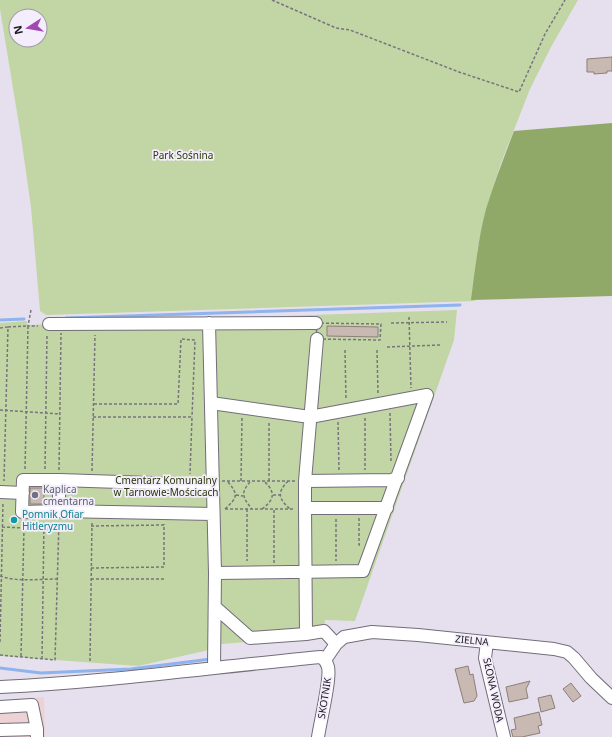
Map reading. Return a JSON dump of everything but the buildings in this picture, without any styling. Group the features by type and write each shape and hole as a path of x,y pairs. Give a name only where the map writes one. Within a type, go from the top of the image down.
{"street":[{"path":"46,328 61,324 95,323 316,323"},
{"path":"209,323 215,573 214,667"},
{"path":"306,634 305,481 317,339"},
{"path":"211,403 310,416 427,395 394,479 387,508 363,571 215,573"},
{"path":"212,483 190,485 45,479 23,480 22,512 92,512 164,519 213,512"},
{"path":"305,481 394,479"},
{"path":"59,480 59,511"},
{"path":"2,492 23,493"},
{"path":"305,508 387,508"},
{"path":"0,687 70,683 321,657 325,660 336,644 324,631 306,634 250,638 215,607"},
{"name":"ZIELNA","path":"336,644 344,638 372,632 418,635 554,649 567,652 612,698"},
{"name":"SŁONA WODA","path":"487,642 486,658 504,737"},
{"name":"SKOTNIK","path":"318,737 328,679 328,667 325,660"},
{"path":"0,730 37,733 32,705 32,685"},
{"path":"0,707 32,705"}],"path":[{"path":"272,0 336,28 350,30 459,72 519,92 545,34 565,0"},
{"path":"25,480 28,326 32,310"},
{"path":"409,317 411,398"},
{"path":"391,323 446,322"},
{"path":"92,482 95,323"},
{"path":"316,323 381,324 380,340 317,339"},
{"path":"59,480 61,324"},
{"path":"0,328 28,326 46,328 45,479"},
{"path":"0,642 2,492 8,327"},
{"path":"94,404 178,404 181,339 195,340 190,485"},
{"path":"387,347 440,345"},
{"path":"339,480 345,350"},
{"path":"377,350 378,404"},
{"path":"390,402 394,479"},
{"path":"365,406 365,480"},
{"path":"241,481 242,407"},
{"path":"0,410 60,414"},
{"path":"269,411 269,481"},
{"path":"93,417 192,417"},
{"path":"212,483 228,481 305,481"},
{"path":"225,509 235,501 236,495 235,490 228,481"},
{"path":"250,481 246,486 243,496 252,509"},
{"path":"262,509 272,499 270,488 264,481"},
{"path":"288,481 280,491 280,495 284,503 290,509"},
{"path":"236,495 243,496"},
{"path":"272,495 280,495"},
{"path":"213,512 225,509 305,508"},
{"path":"336,508 336,571"},
{"path":"360,508 359,545 372,545"},
{"path":"247,509 248,573"},
{"path":"274,509 274,572"},
{"path":"0,655 55,660 59,511"},
{"path":"21,657 25,512"},
{"path":"42,659 45,512"},
{"path":"90,661 92,512"},
{"path":"91,568 164,567 164,519 92,526"},
{"path":"2,527 24,528"},
{"path":"1,576 22,579 57,579"},
{"path":"91,579 164,579"}],"shaded area":[{"path":"44,697 45,737 0,737 0,700"}],"green space":[{"name":"Park Sośnina","path":"0,0 578,0 551,47 530,89 501,163 486,210 477,251 475,301 46,315 40,311 31,207 0,9"},
{"path":"612,123 612,296 471,300 483,220 514,131"},
{"name":"Cmentarz Komunalny w Tarnowie-Mościcach","path":"457,310 454,340 355,621 325,620 323,636 209,645 209,650 138,666 0,656 0,323 27,321 27,325"}],"waterway":[{"path":"66,318 460,305"},
{"path":"0,320 24,319"},
{"path":"0,668 41,673 131,669 211,659"}],"place":[{"name":"Kaplica cmentarna","path":"35,495"},
{"name":"Pomnik Ofiar Hitleryzmu","path":"14,520"}]}
